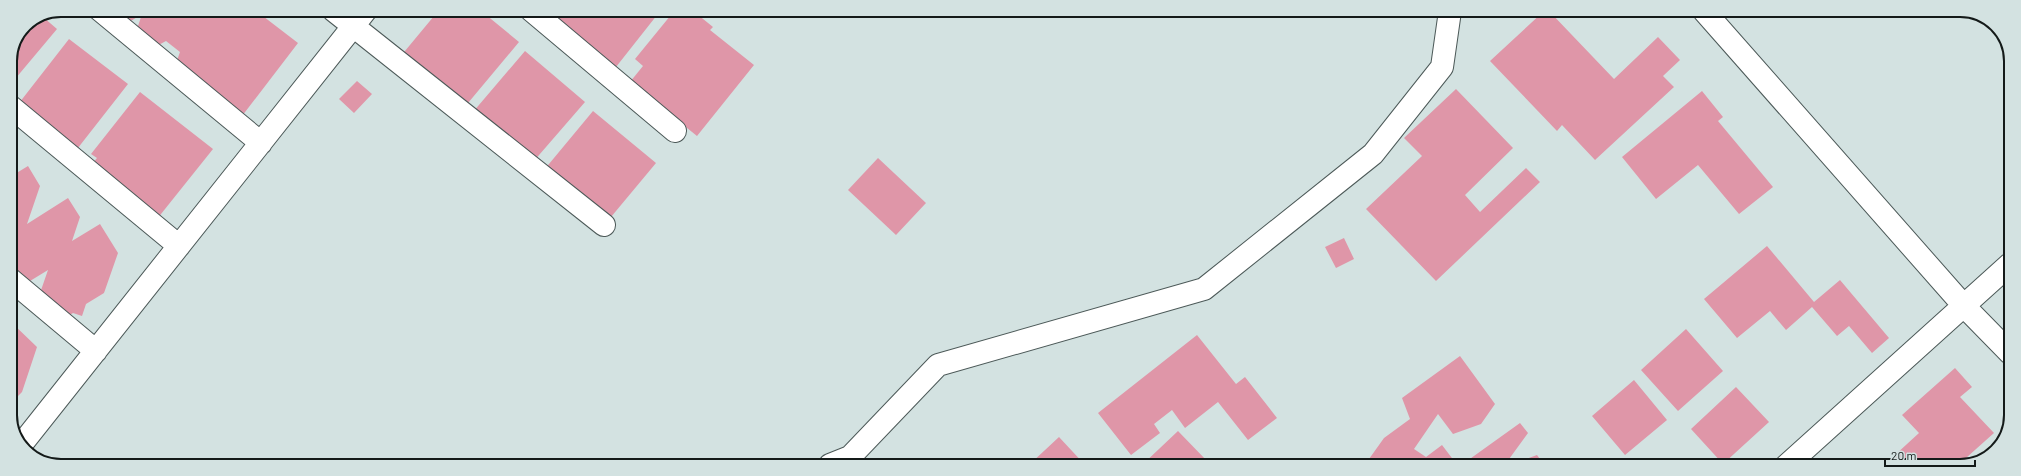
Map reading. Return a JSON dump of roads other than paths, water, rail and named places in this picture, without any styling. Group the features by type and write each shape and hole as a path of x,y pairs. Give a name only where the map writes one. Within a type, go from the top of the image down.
{"street":[{"path":"108,17 261,144"},
{"path":"539,17 675,131"},
{"path":"845,459 850,457 938,365 1204,289 1373,154 1442,67 1449,17"},
{"path":"1709,17 1964,306 2004,347"},
{"path":"25,440 360,18 604,225"},
{"path":"17,112 179,246"},
{"path":"1794,459 2004,269"},
{"path":"17,285 96,351"}]}
